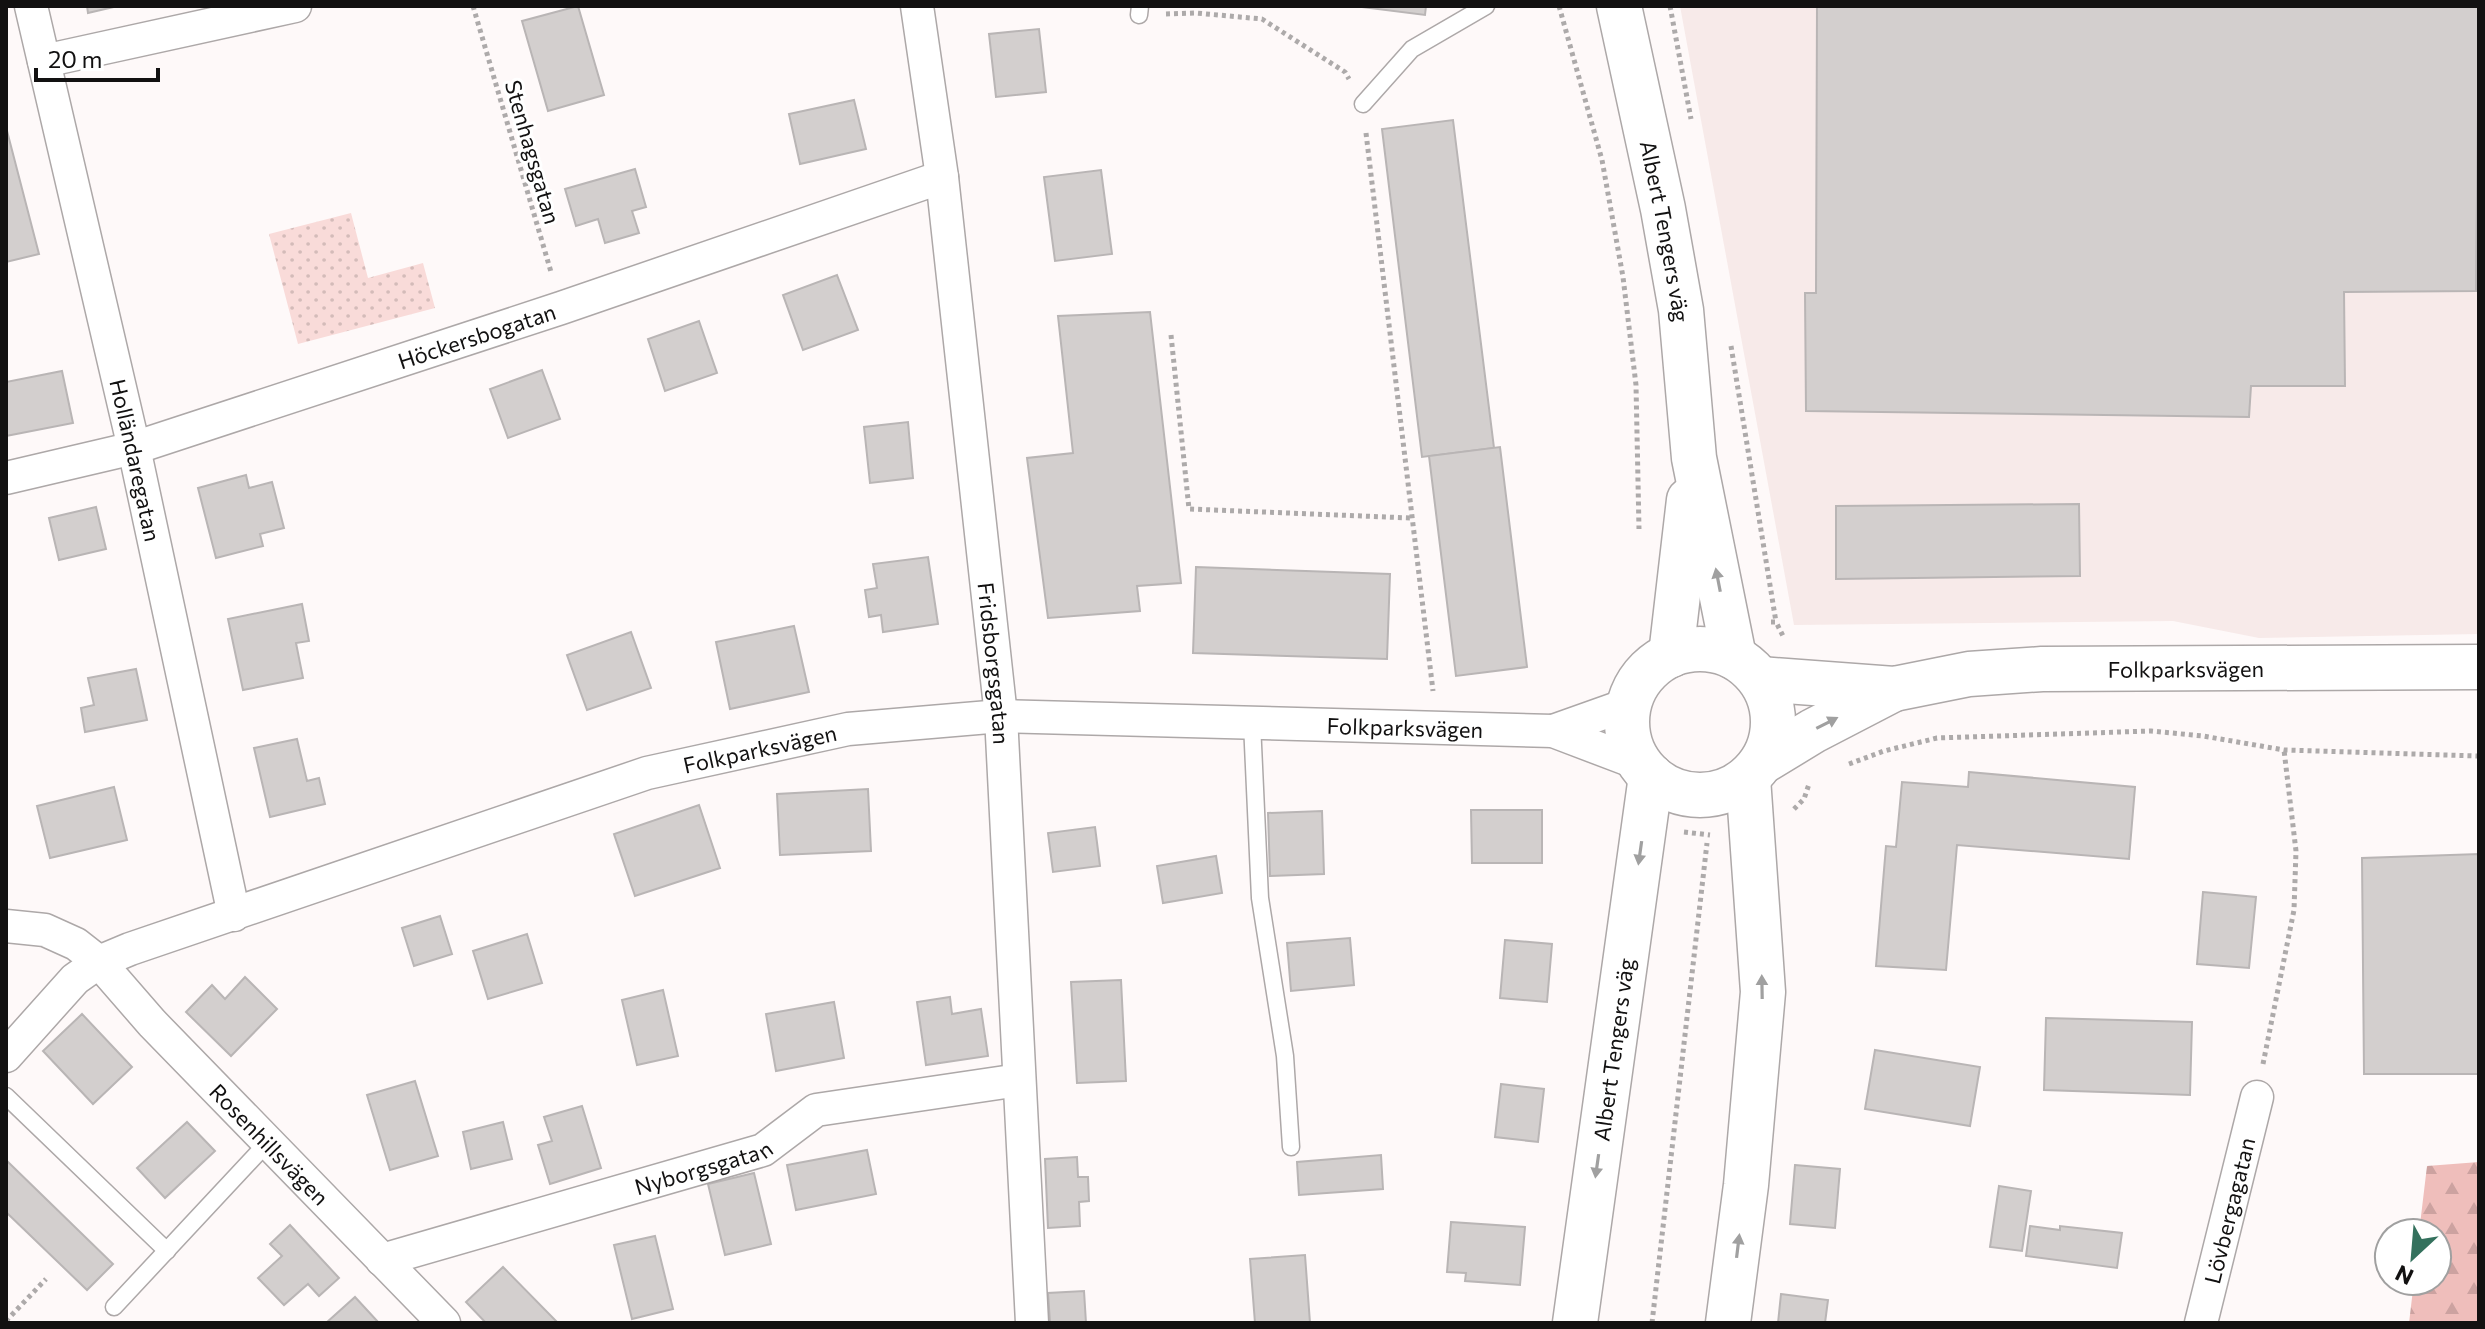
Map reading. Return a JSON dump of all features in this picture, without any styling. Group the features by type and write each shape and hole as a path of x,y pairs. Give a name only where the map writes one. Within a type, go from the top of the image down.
{"main road":[{"name":"Albert Tengers väg","path":"1619,6 1660,194 1681,310 1694,458 1740,652"},
{"name":"Albert Tengers väg","path":"1671,655 1694,458"},
{"path":"1692,649 1740,652 1770,699 1774,720 1771,742 1755,770 1725,791 1699,796 1673,790 1645,770 1628,735 1629,704 1644,674 1671,655 1692,649"},
{"name":"Folkparksvägen","path":"1740,652 1808,684 1894,689 1969,674 2042,669 2479,667"},
{"name":"Folkparksvägen","path":"1755,770 1813,731 1894,689"},
{"name":"Albert Tengers väg","path":"1575,1323 1644,827 1645,770"},
{"path":"1728,1323 1746,1185 1763,992 1753,828 1755,770"}],"street":[{"name":"Holländaregatan","path":"31,6 134,448 234,915"},
{"path":"44,61 295,6"},
{"name":"Fridsborgsgatan","path":"917,6 942,177 1001,716 1032,1323"},
{"name":"Höckersbogatan","path":"6,478 134,448 561,308 942,177"},
{"name":"Folkparksvägen","path":"6,1056 75,979 99,962 647,773 848,729 1001,716 1553,731 1629,704"},
{"name":"Folkparksvägen","path":"1553,731 1645,770"},
{"path":"6,926 45,930 76,944 99,962"},
{"name":"Rosenhillsvägen","path":"99,962 152,1023 444,1323"},
{"name":"Nyborgsgatan","path":"382,1260 763,1150 816,1110 1019,1080"},
{"name":"Lövbergagatan","path":"2201,1323 2257,1097"}],"lane":[{"path":"1363,104 1412,49 1486,6"},
{"path":"1252,723 1260,898 1285,1056 1291,1147"},
{"path":"6,1096 167,1251"},
{"path":"114,1307 268,1142"}],"path":[{"name":"Stenhagsgatan","path":"473,6 561,308"},
{"path":"1559,6 1602,160 1623,277 1636,385 1639,534"},
{"path":"1140,10 1262,19 1345,72 1363,104 1438,728"},
{"path":"1171,335 1189,509 1411,518"},
{"path":"1740,652 1776,622 1784,638 1802,648 1808,684"},
{"path":"1644,827 1708,835 1781,820 1804,799 1811,778 1813,731"},
{"path":"1840,767 1884,751 1937,738 2151,731 2203,736 2284,750 2479,756"},
{"path":"2257,1097 2294,910 2296,851 2284,750"},
{"path":"1652,1323 1708,835"},
{"path":"6,1321 46,1279"}],"shaded area":[{"path":"1680,6 2479,6 2479,634 2259,638 2173,621 1794,625"},
{"path":"351,213 368,278 423,263 435,308 298,344 269,234"}],"green space":[{"path":"2479,1162 2479,1323 2409,1323 2412,1297 2453,1297 2453,1217 2421,1217 2427,1166"}],"building":[{"path":"87,6 118,6 88,13"},
{"path":"578,6 604,95 548,111 522,21"},
{"path":"1354,6 1426,6 1425,15"},
{"path":"1817,6 2479,6 2476,291 2344,292 2345,386 2251,386 2249,417 1806,411 1805,293 1816,293"},
{"path":"1039,29 1046,92 996,97 989,34"},
{"path":"854,100 866,149 800,164 789,114"},
{"path":"1453,120 1494,448 1422,457 1382,129"},
{"path":"6,127 39,254 6,262"},
{"path":"635,169 646,207 632,211 639,233 605,243 598,219 576,226 565,189"},
{"path":"1101,170 1112,254 1055,261 1044,177"},
{"path":"837,275 858,330 803,350 783,295"},
{"path":"1150,312 1181,583 1137,586 1140,611 1048,618 1027,458 1073,453 1058,316"},
{"path":"699,321 717,373 665,391 648,339"},
{"path":"542,370 560,419 508,438 490,389"},
{"path":"62,371 73,423 6,436 6,382"},
{"path":"908,422 913,478 870,483 864,427"},
{"path":"1500,447 1527,667 1456,676 1429,456"},
{"path":"246,475 249,488 272,482 284,528 260,534 263,546 216,558 198,488"},
{"path":"2079,504 2080,576 1836,579 1836,506"},
{"path":"96,507 106,549 59,560 49,518"},
{"path":"928,557 938,624 883,632 881,615 869,617 865,590 877,588 873,564"},
{"path":"1196,567 1390,574 1387,659 1193,653"},
{"path":"302,604 309,641 296,643 303,678 243,690 228,619"},
{"path":"794,626 809,692 730,709 716,642"},
{"path":"631,632 651,688 587,710 567,655"},
{"path":"136,669 147,720 85,732 81,708 94,705 88,678"},
{"path":"297,739 307,781 319,778 325,804 270,817 254,748"},
{"path":"1969,772 2135,787 2129,859 1957,845 1946,970 1876,966 1886,846 1896,847 1902,782 1968,787"},
{"path":"114,787 127,840 50,858 37,806"},
{"path":"868,789 871,851 780,855 777,794"},
{"path":"699,805 720,868 635,896 614,834"},
{"path":"1471,810 1542,810 1542,863 1472,863"},
{"path":"1322,811 1324,874 1270,876 1268,813"},
{"path":"1095,827 1100,866 1053,872 1048,833"},
{"path":"2479,854 2479,1074 2364,1074 2362,858"},
{"path":"1216,856 1222,893 1163,903 1157,866"},
{"path":"2203,892 2256,897 2249,968 2197,964"},
{"path":"440,916 452,954 414,966 402,928"},
{"path":"527,934 542,983 488,999 473,951"},
{"path":"1350,938 1354,985 1291,991 1287,943"},
{"path":"1505,940 1552,944 1547,1002 1500,998"},
{"path":"245,977 277,1009 231,1056 186,1012 212,985 225,999"},
{"path":"1121,980 1126,1081 1077,1083 1071,982"},
{"path":"663,990 678,1056 637,1065 622,1000"},
{"path":"950,997 952,1014 981,1009 988,1056 926,1065 917,1002"},
{"path":"834,1002 844,1058 776,1071 766,1014"},
{"path":"82,1014 132,1067 93,1104 43,1051"},
{"path":"2046,1018 2192,1022 2190,1095 2044,1090"},
{"path":"1875,1050 1980,1067 1970,1126 1865,1109"},
{"path":"415,1081 438,1156 390,1170 367,1095"},
{"path":"1501,1084 1544,1089 1538,1142 1495,1137"},
{"path":"582,1106 601,1168 550,1184 538,1145 552,1141 544,1117"},
{"path":"187,1122 215,1151 165,1198 137,1168"},
{"path":"503,1122 512,1159 471,1169 463,1132"},
{"path":"867,1150 876,1194 796,1210 787,1165"},
{"path":"1381,1155 1383,1189 1299,1195 1297,1162"},
{"path":"1077,1157 1078,1177 1088,1177 1089,1201 1079,1202 1080,1226 1048,1228 1045,1159"},
{"path":"6,1160 113,1264 87,1290 6,1212"},
{"path":"1795,1165 1840,1169 1835,1228 1790,1224"},
{"path":"754,1173 771,1244 725,1255 708,1184"},
{"path":"1999,1186 2031,1191 2022,1251 1990,1247"},
{"path":"1451,1222 1525,1227 1520,1285 1465,1281 1466,1273 1447,1272"},
{"path":"290,1225 339,1278 319,1296 308,1284 284,1305 258,1278 282,1256 270,1244"},
{"path":"2030,1226 2122,1233 2117,1268 2026,1256"},
{"path":"655,1236 673,1309 632,1319 614,1245"},
{"path":"1305,1255 1310,1323 1255,1323 1250,1259"},
{"path":"503,1267 558,1323 486,1323 466,1302"},
{"path":"1084,1291 1086,1323 1050,1323 1048,1293"},
{"path":"1781,1294 1828,1300 1825,1323 1778,1323"},
{"path":"355,1297 379,1323 326,1323"}]}
